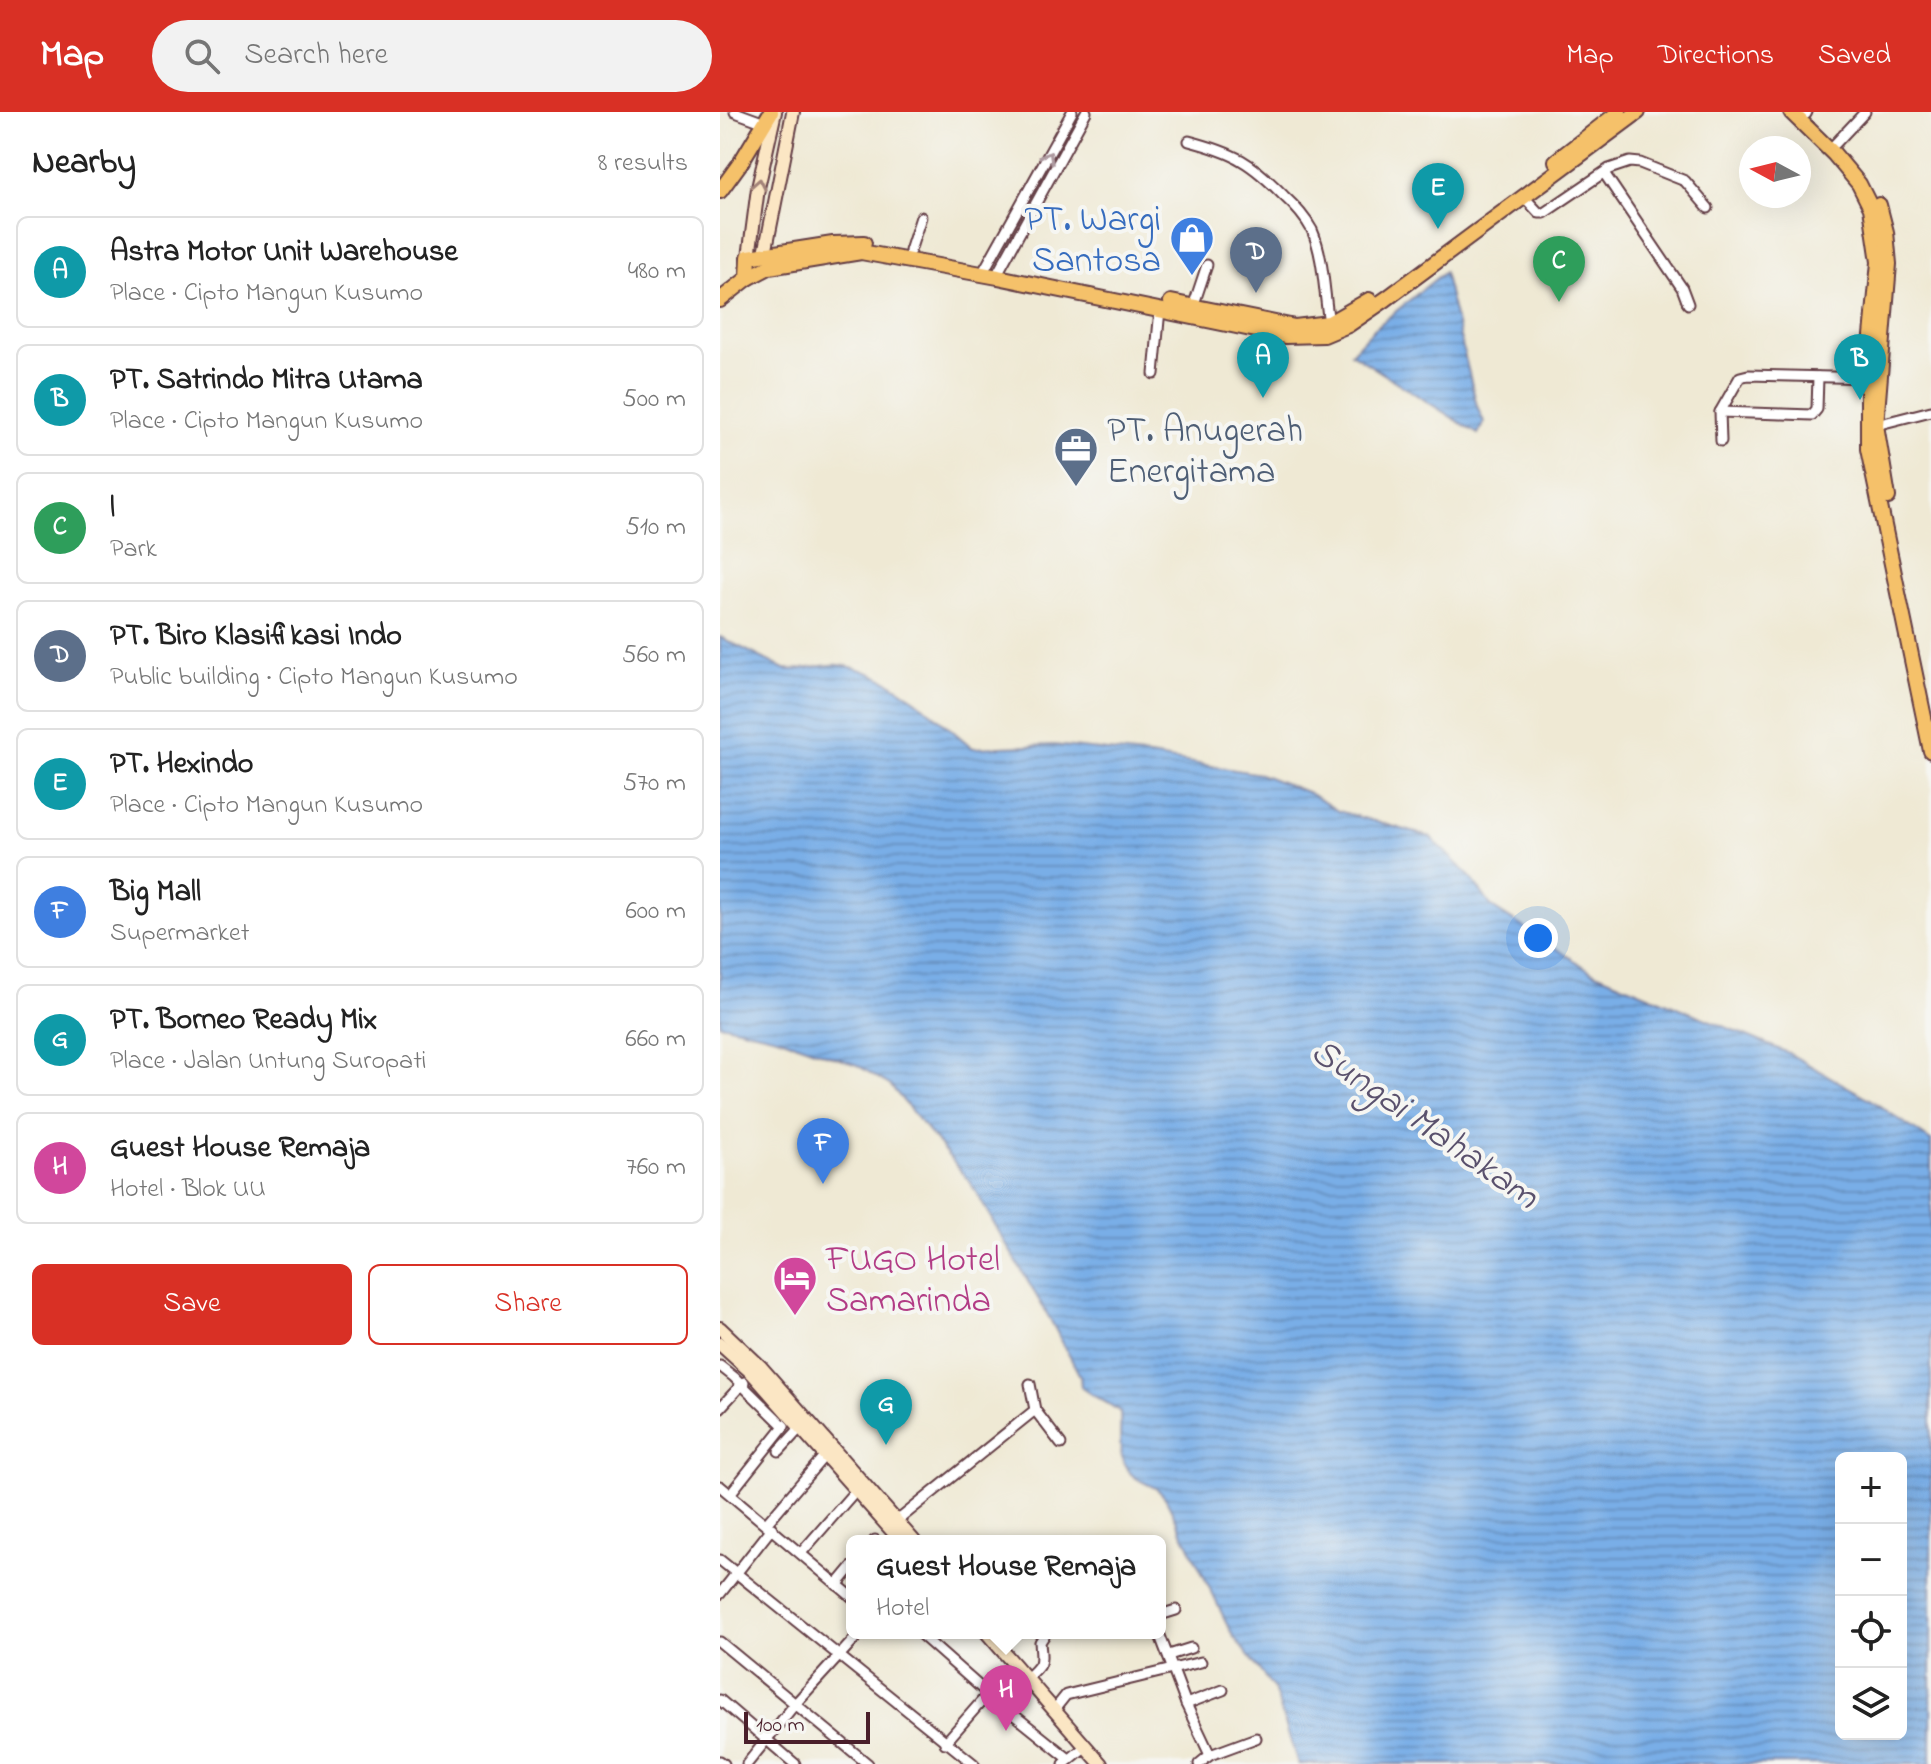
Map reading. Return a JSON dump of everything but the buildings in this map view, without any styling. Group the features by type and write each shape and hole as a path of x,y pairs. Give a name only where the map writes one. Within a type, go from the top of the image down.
{"highway":[{"path":"748,278 749,257 767,260 861,252 991,271 1282,326 1312,327 1329,323 1356,309 1457,238 1619,112"},
{"path":"720,300 767,260 851,243 910,251 1276,335 1324,335 1361,317 1638,112"},
{"path":"1802,112 1835,144 1875,194 1886,232 1889,264 1874,378 1876,425 1931,751"},
{"path":"1802,112 1859,184 1871,208 1879,262 1868,449 1919,670 1931,706"},
{"path":"720,191 770,116"}],"main road":[{"path":"767,260 793,112"},
{"path":"749,257 770,116"},
{"path":"720,1328 909,1535"},
{"path":"720,1344 756,1369 800,1428 896,1535"},
{"path":"992,1639 1101,1764"}],"street":[{"path":"735,112 770,116"},
{"path":"991,271 1072,112"},
{"path":"991,271 1086,112"},
{"path":"1835,144 1865,112"},
{"path":"1189,141 1220,149 1244,160 1259,170 1300,212 1316,245 1329,323"},
{"path":"1524,197 1539,213 1544,213 1619,165 1640,163 1685,181 1708,208"},
{"path":"1604,173 1682,288 1688,304"},
{"path":"910,251 921,217"},
{"path":"1193,307 1207,265"},
{"path":"1154,374 1160,309"},
{"path":"1721,441 1720,412 1736,381 1744,376 1874,378"},
{"path":"1720,412 1812,415 1817,409 1818,377"},
{"path":"1876,425 1931,411"},
{"path":"720,1366 784,1426 730,1494"},
{"path":"720,1408 756,1369"},
{"path":"1030,1384 1035,1410 1061,1444"},
{"path":"897,1521 1035,1410"},
{"path":"779,1451 800,1428"},
{"path":"720,1594 825,1455"},
{"path":"720,1486 846,1592"},
{"path":"801,1553 856,1490"},
{"path":"720,1560 974,1764"},
{"path":"837,1585 846,1574"},
{"path":"1166,1613 1176,1610"},
{"path":"747,1764 795,1704 855,1639"},
{"path":"926,1639 1066,1762 1086,1746"},
{"path":"1026,1679 1041,1666 1042,1639"},
{"path":"1162,1639 1186,1704 1210,1755"},
{"path":"720,1642 868,1764"},
{"path":"1169,1655 1191,1648"},
{"path":"1054,1710 1066,1695 1201,1662"},
{"path":"1186,1704 1223,1690"},
{"path":"945,1743 988,1694"},
{"path":"720,1700 795,1764"},
{"path":"1199,1764 1210,1755 1256,1738"}],"water":[{"path":"1444,272 1477,406 1484,422 1478,434 1351,353 1373,330"},
{"name":"Sungai Mahakam","path":"720,637 784,669 839,665 877,676 927,709 973,748 1054,745 1143,755 1260,774 1309,793 1338,811 1430,837 1472,879 1492,907 1591,971 1788,1053 1871,1100 1931,1141 1931,1764 1298,1764 1274,1689 1233,1636 1166,1499 1156,1488 1136,1478 1124,1464 1120,1448 1120,1412 1081,1387 1080,1376 1050,1319 970,1182 891,1086 857,1065 777,1037 720,1024"}],"place":[{"name":"PT. Hexindo","path":"1438,229"},
{"name":"PT. Wargi Santosa","path":"1192,277"},
{"name":"PT. Biro Klasifikasi Indo","path":"1256,293"},
{"name":"l","path":"1559,302"},
{"name":"Astra Motor Unit Warehouse","path":"1263,398"},
{"name":"PT. Satrindo Mitra Utama","path":"1860,400"},
{"name":"PT. Anugerah Energitama","path":"1076,488"},
{"name":"Big Mall","path":"823,1184"},
{"name":"FUGO Hotel Samarinda","path":"795,1317"},
{"name":"PT. Borneo Ready Mix","path":"886,1445"},
{"name":"Guest House Remaja","path":"1006,1731"}]}
